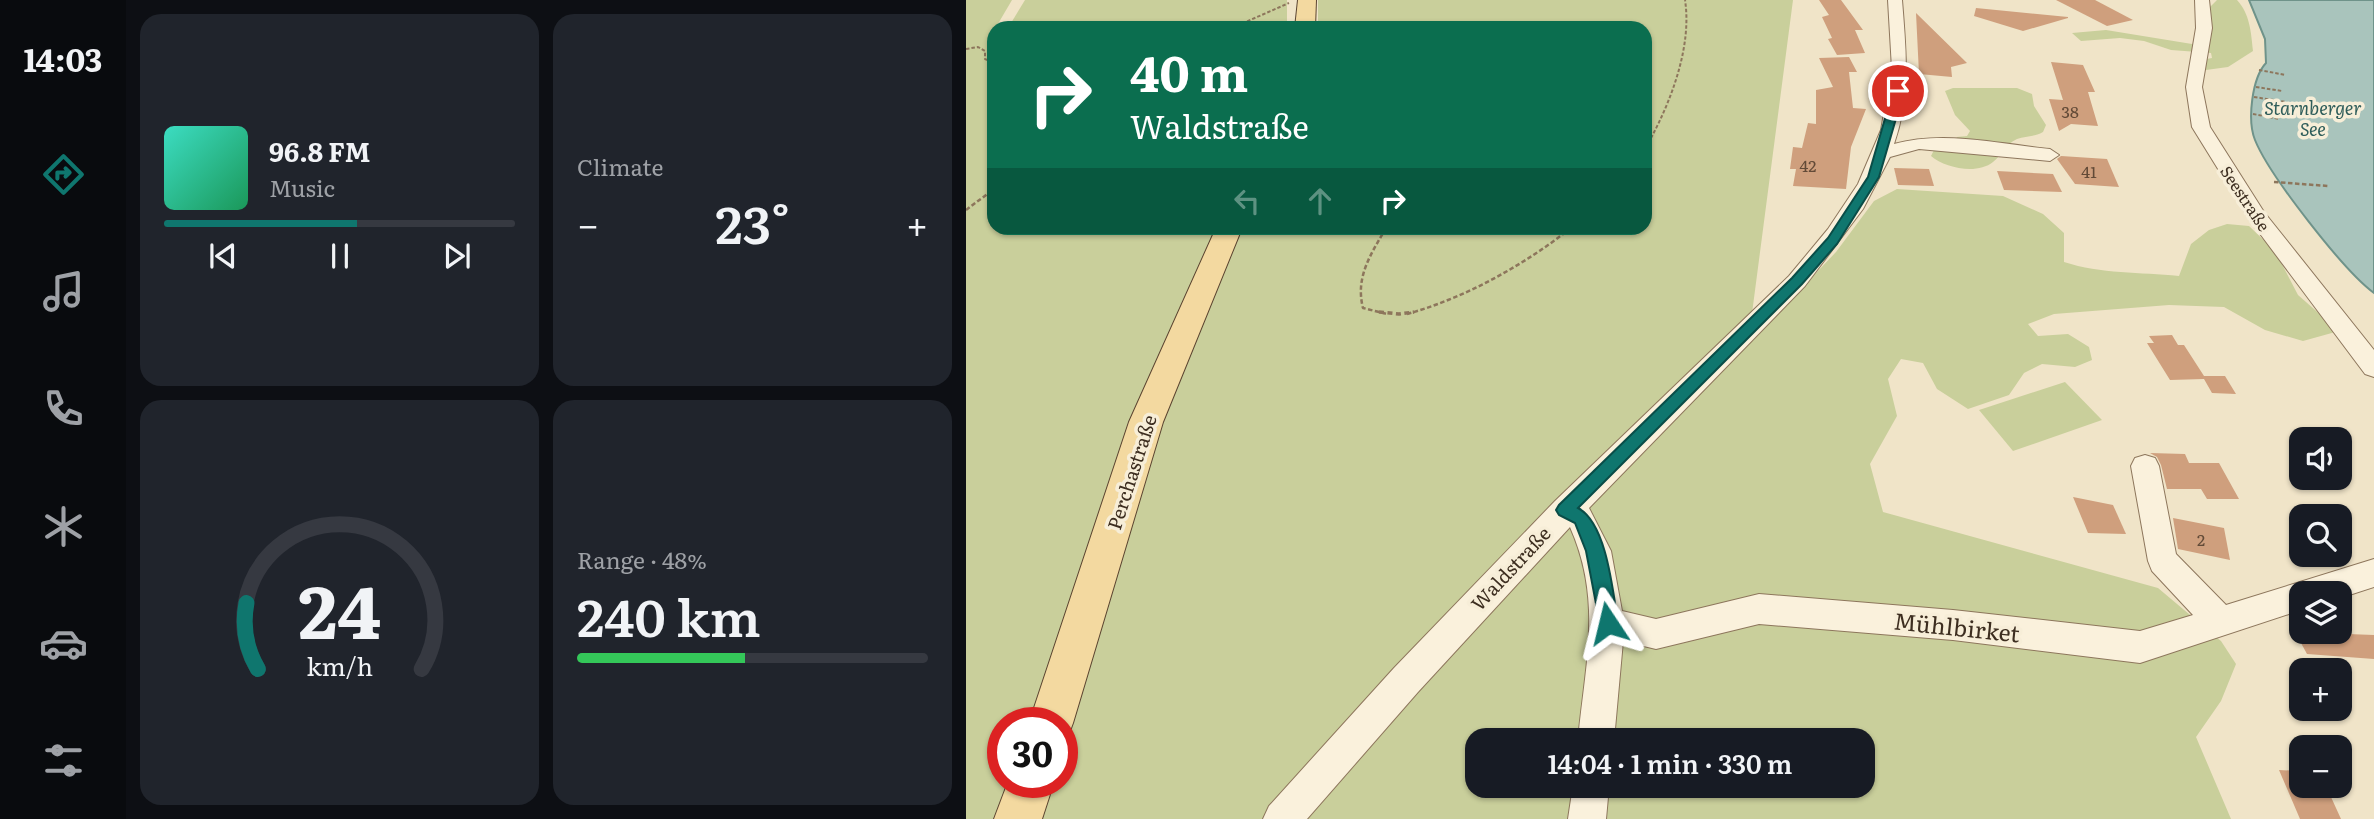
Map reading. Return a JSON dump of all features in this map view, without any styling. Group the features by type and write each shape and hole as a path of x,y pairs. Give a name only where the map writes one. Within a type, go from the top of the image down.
{"main road":[{"path":"1299,1 1303,21"},
{"name":"Perchastraße","path":"1056,707 1146,422 1182,332 1226,235"},
{"path":"1018,819 1025,798"}],"street":[{"name":"Waldstraße","path":"1282,819 1376,711 1565,510 1797,281 1832,241 1861,200 1881,154 1898,91 1900,49 1895,0"},
{"name":"Seestraße","path":"2202,0 2204,28 2194,87 2201,127 2256,215 2374,368"},
{"path":"1881,154 1918,143 2050,156"},
{"path":"2145,466 2157,542 2163,561 2221,622"},
{"path":"1565,510 1581,518 1596,551 1608,623 1597,728"},
{"path":"2349,581 2374,573"},
{"name":"Mühlbirket","path":"1608,623 1656,634 1759,609 1953,625 2140,647 2289,600"},
{"path":"1587,819 1590,798"}],"path":[{"path":"1652,135 1670,98 1689,21 1685,0"},
{"path":"1246,21 1272,8 1299,1"},
{"path":"966,49 978,47 985,51 987,60"},
{"path":"2259,70 2286,75"},
{"path":"2256,87 2282,91"},
{"path":"2254,97 2286,102"},
{"path":"2253,114 2280,119"},
{"path":"2274,182 2328,186"},
{"path":"966,210 987,194"},
{"path":"1382,235 1359,278 1360,299 1363,308 1390,314 1417,311 1505,271 1560,235"}],"green space":[{"path":"966,0 1012,0 1000,21 987,21 987,235 1652,235 1652,21 1318,21 1318,0 1793,0 1748,344 1836,252 1874,201 1897,189 2003,196 2043,214 2064,233 2064,262 2106,271 2179,276 2191,244 2209,230 2227,224 2249,226 2275,251 2298,295 2339,331 2303,341 2265,330 2224,307 2169,305 2054,314 2028,324 2038,336 2068,334 2089,347 2092,360 2075,367 2042,364 2024,373 2009,395 1968,409 1937,389 1923,363 1901,359 1888,379 1897,416 1870,464 1883,512 2158,588 2221,641 2236,664 2221,701 2196,737 2231,819 966,819"},
{"path":"1025,0 1287,0 1287,21 1012,21"},
{"path":"2217,0 2237,0 2245,11 2250,30 2253,51 2228,67 2206,70 2201,60 2212,58 2211,53 2171,50 2144,41 2120,38 2081,41 2072,33 2106,30 2192,44 2208,42 2211,37 2206,11"},
{"path":"1953,88 2017,88 2032,94 2034,106 2046,125 2043,132 2013,141 1986,166 1970,169 1944,164 1931,156 1934,150 1952,147 1957,137 1967,136 1970,131 1955,115 1945,91"},
{"path":"2065,382 2102,420 2013,451 1979,410"}],"water":[{"name":"Starnberger See","path":"2249,0 2374,0 2374,293 2345,265 2308,221 2275,176 2255,140 2251,122 2252,100 2257,79 2266,63 2265,39"}],"building":[{"path":"1819,0 1841,0 1863,30 1855,30 1865,53 1837,55 1828,39 1832,38 1822,17 1829,15"},
{"path":"2056,0 2095,0 2133,20 2107,26"},
{"path":"1976,8 2068,18 2023,31 1974,16"},
{"path":"1916,13 1967,63 1951,67 1952,77 1919,74"},
{"path":"1849,57 1857,72 1849,72 1853,108 1866,109 1851,147 1846,189 1793,186 1796,169 1790,169 1793,147 1802,148 1808,123 1816,124 1816,90 1833,87 1819,58"},
{"path":"2051,62 2083,65 2095,92 2088,92 2098,126 2071,124 2059,131 2049,99 2063,100"},
{"path":"2061,156 2107,159 2119,187 2075,184 2057,159"},
{"path":"1894,168 1929,169 1934,186 1898,185"},
{"path":"1997,171 2053,174 2062,192 2004,190"},
{"path":"2172,335 2178,345 2184,345 2204,376 2225,376 2236,394 2212,393 2204,379 2170,380 2147,343 2154,343 2149,336"},
{"path":"2150,453 2185,454 2189,463 2219,463 2239,499 2207,499 2201,489 2167,489 2161,465 2157,457"},
{"path":"2073,497 2113,505 2126,534 2088,533"},
{"path":"2173,518 2224,528 2230,560 2178,549"},
{"path":"2352,634 2374,635 2374,659 2307,654 2302,644 2352,644"},
{"path":"2279,770 2289,770 2289,793"},
{"path":"2291,798 2331,798 2341,819 2300,819"}],"route":[{"path":"1608,623 1596,551 1581,518 1565,510 1797,281 1832,241 1874,177 1898,91"}]}
